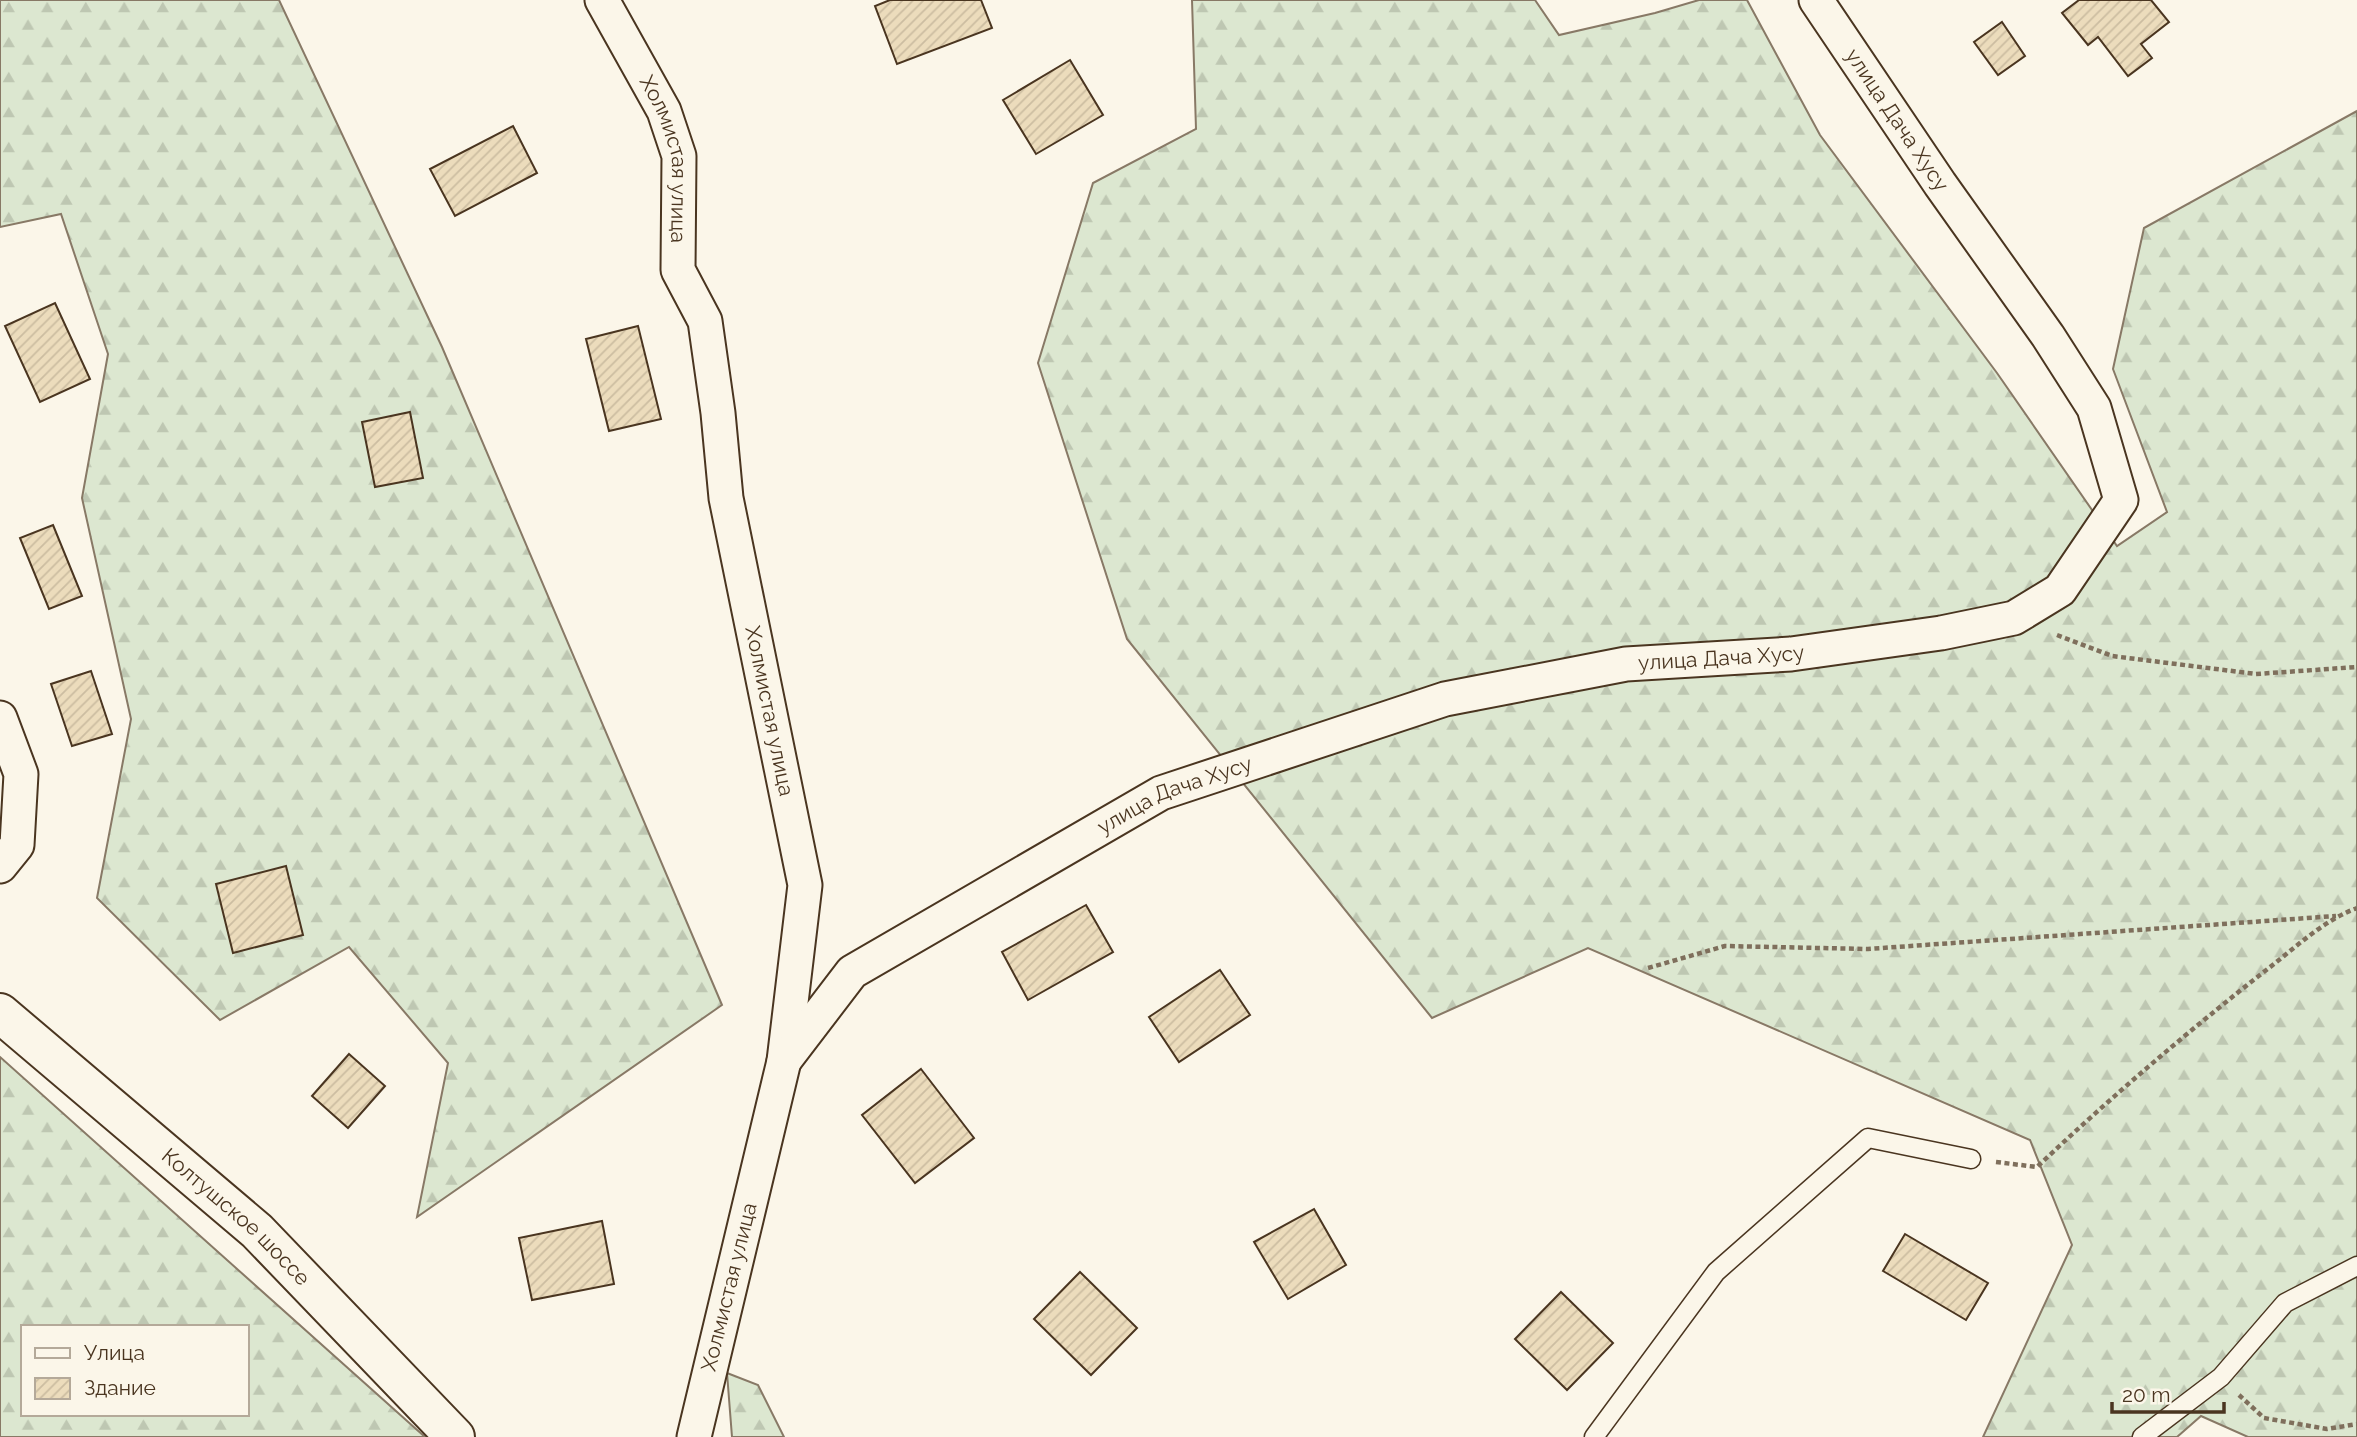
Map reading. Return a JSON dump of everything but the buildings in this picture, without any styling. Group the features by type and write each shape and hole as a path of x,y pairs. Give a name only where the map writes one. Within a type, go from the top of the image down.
{"street":[{"name":"Холмистая улица","path":"602,0 664,111 679,156 678,270 705,321 726,498 805,885 784,1061 694,1437"},
{"name":"улица Дача Хусу","path":"784,1061 852,972 1161,793 1445,699 1626,664 1791,653 1941,633 2014,618 2060,590 2121,500 2094,408 2048,335 1940,184 1816,0"},
{"path":"0,718 21,774 17,845 0,866"},
{"name":"Колтушское шоссе","path":"0,1013 257,1231 455,1437"}],"lane":[{"path":"1594,1437 1716,1272 1868,1138 1971,1160"},
{"path":"2142,1437 2221,1377 2285,1303 2357,1266"}],"path":[{"path":"2014,618 2112,656 2256,674 2357,667"},
{"path":"1648,968 1725,946 1868,949 2336,916 2357,908"},
{"path":"1971,1160 2037,1167 2116,1093 2336,916"},
{"path":"2221,1377 2264,1418 2327,1429 2357,1424"}],"green space":[{"path":"0,0 279,0 442,347 722,1005 417,1217 448,1063 349,947 220,1020 97,898 131,719 82,498 108,354 61,214 0,227"},
{"path":"1192,0 1535,0 1559,35 1699,0 1747,0 1820,135 1997,373 2117,546 2167,512 2113,369 2144,228 2357,111 2357,1437 2248,1437 2201,1416 2177,1437 1983,1437 2072,1245 2030,1140 1588,948 1432,1018 1127,639 1038,363 1093,183 1196,129"},
{"path":"0,1057 425,1437 0,1437"},
{"path":"727,1373 758,1385 784,1437 732,1437"}]}
